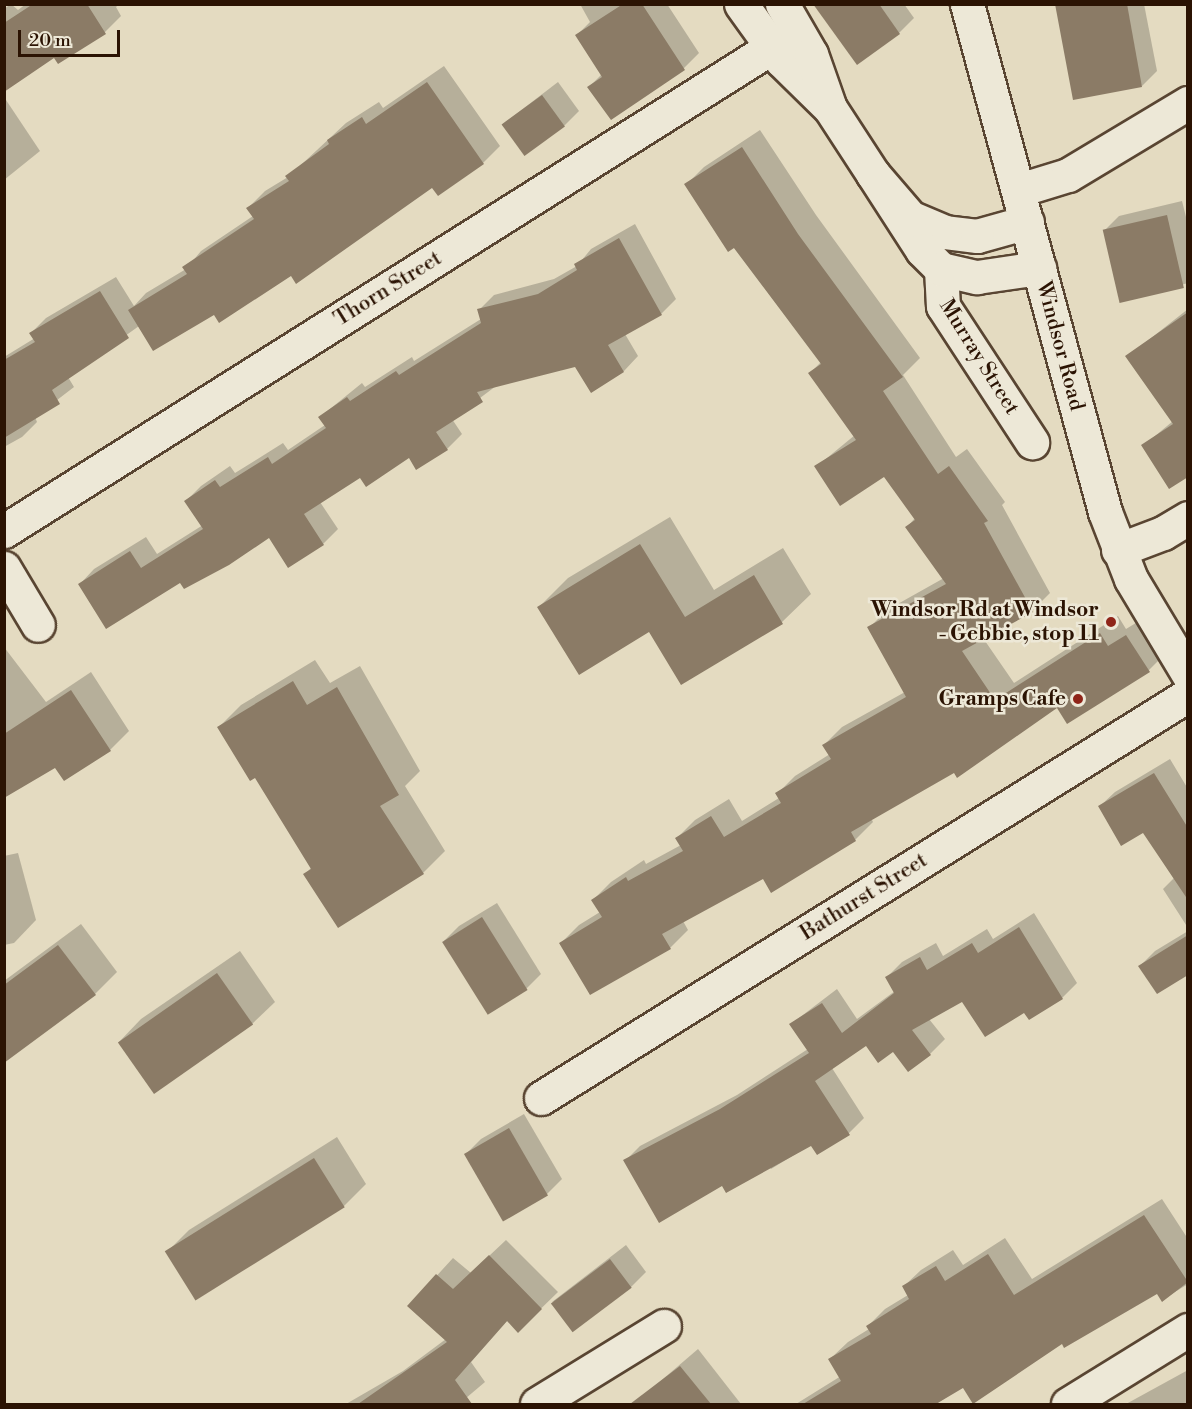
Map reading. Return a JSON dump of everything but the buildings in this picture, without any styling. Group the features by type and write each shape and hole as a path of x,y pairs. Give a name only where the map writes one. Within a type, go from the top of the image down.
{"street":[{"name":"Murray Street","path":"741,4 772,47 830,108"},
{"name":"Windsor Road","path":"967,4 1118,550 1188,674"},
{"name":"Murray Street","path":"790,17 830,108 922,250 941,269 977,277 1039,268"},
{"name":"Thorn Street","path":"4,531 772,47 790,17"},
{"path":"1019,190 1068,175 1188,103"},
{"name":"Murray Street","path":"873,174 910,217 945,232 977,236 1027,222"},
{"name":"Murray Street","path":"941,269 943,306 1032,442"},
{"path":"1118,550 1163,533 1188,518"},
{"path":"4,568 38,626"},
{"name":"Bathurst Street","path":"541,1098 1188,696"},
{"path":"537,1404 664,1326"},
{"path":"1068,1404 1188,1330"}],"place":[{"name":"Windsor Rd at Windsor - Gebbie, stop 11","path":"1111,622"},
{"name":"Gramps Cafe","path":"1078,699"}]}
